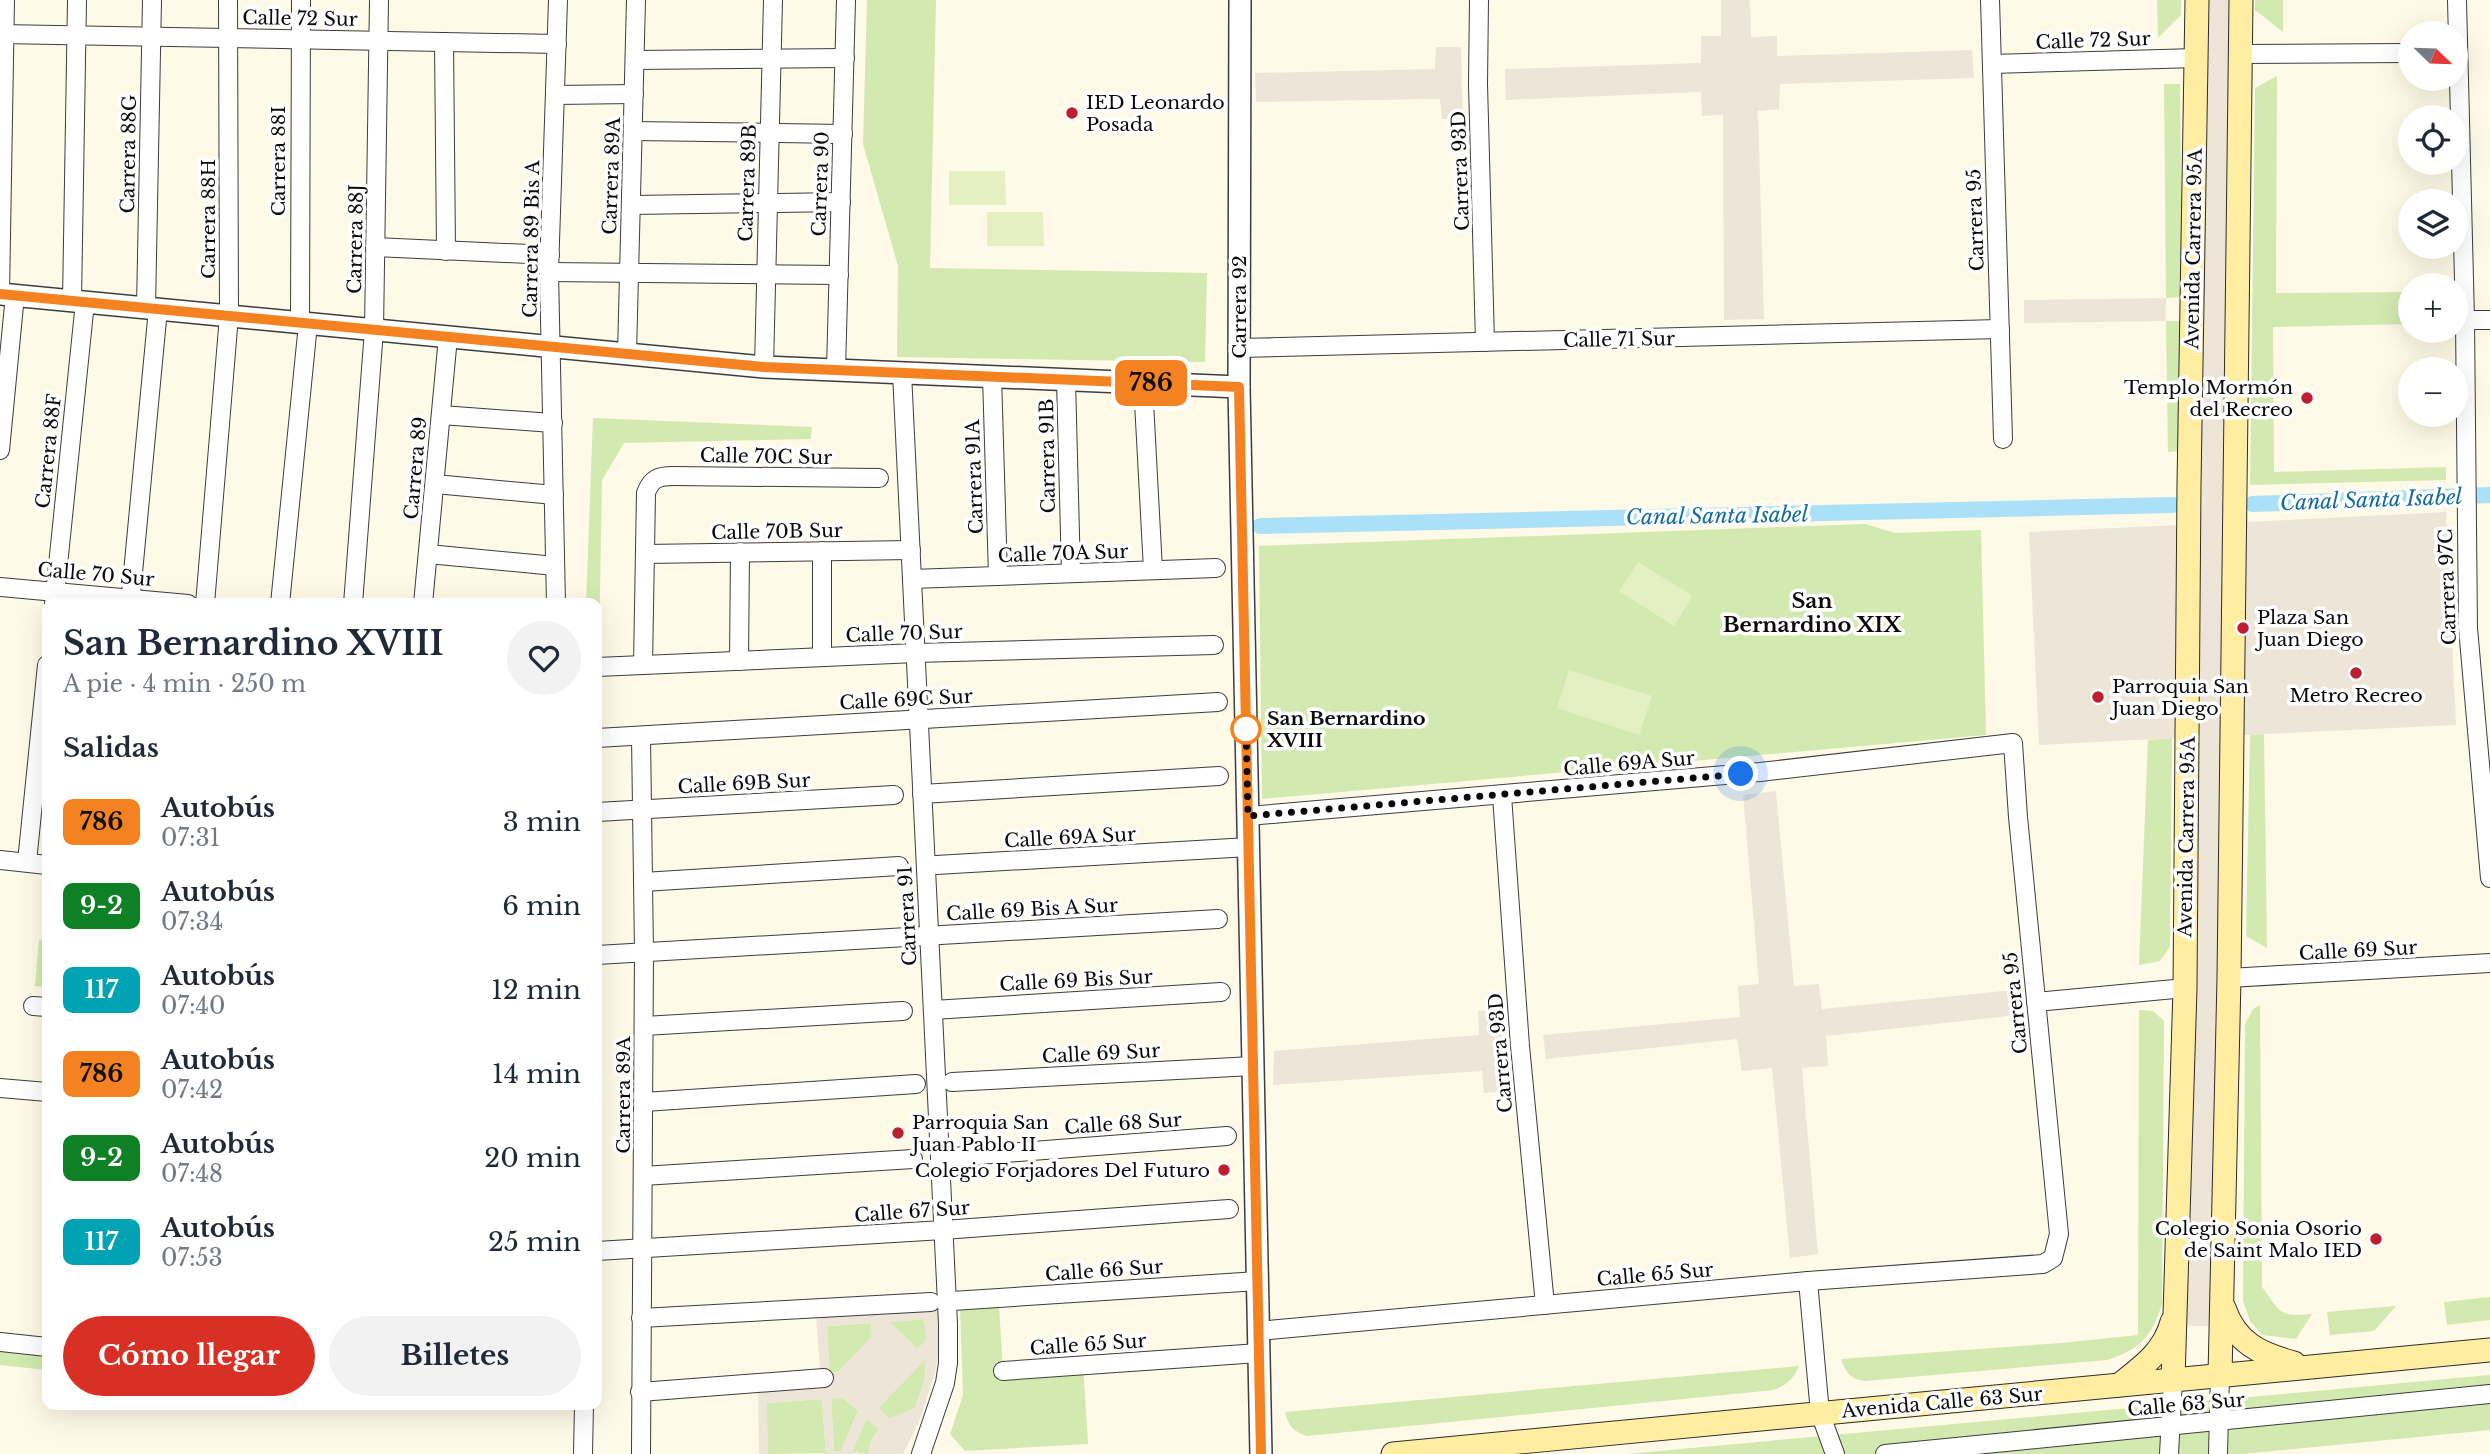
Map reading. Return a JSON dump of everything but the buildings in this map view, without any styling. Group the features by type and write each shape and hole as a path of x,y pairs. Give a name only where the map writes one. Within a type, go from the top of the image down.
{"main road":[{"name":"Avenida Carrera 95A","path":"2173,1380 2185,988 2189,485 2197,0"},
{"path":"2220,1376 2229,978 2241,0"},
{"path":"2222,1302 2233,1329 2244,1340 2273,1358 2307,1367"},
{"path":"2117,1386 2140,1369 2164,1344 2177,1306"},
{"name":"Avenida Calle 63 Sur","path":"1393,1454 2490,1350"}],"street":[{"path":"0,450 5,294 2,34 5,0"},
{"name":"Carrera 88F","path":"54,598 78,301 77,0"},
{"name":"Carrera 88G","path":"131,598 152,309 152,0"},
{"name":"Carrera 88H","path":"206,598 229,316 228,0"},
{"name":"Carrera 88I","path":"281,598 304,323 299,39 301,0"},
{"name":"Carrera 88J","path":"353,598 374,330 379,0"},
{"name":"Carrera 89 Bis A","path":"556,598 550,263 558,0"},
{"name":"Carrera 89A","path":"627,354 636,0"},
{"name":"Carrera 89B","path":"764,367 773,0"},
{"name":"Carrera 90","path":"836,370 846,0"},
{"name":"Carrera 92","path":"1240,0 1239,387 1261,1454"},
{"name":"Carrera 93D","path":"1479,0 1478,84 1485,342"},
{"name":"Carrera 95","path":"1990,0 2003,439"},
{"name":"Carrera 97C","path":"2457,0 2457,21"},
{"name":"Calle 72 Sur","path":"2,34 557,44"},
{"path":"444,42 446,251"},
{"path":"2240,54 2398,53"},
{"path":"635,60 845,58"},
{"name":"Calle 72 Sur","path":"1992,64 2196,58"},
{"name":"Carrera 97C","path":"2458,91 2464,273"},
{"path":"555,95 634,94"},
{"path":"633,131 843,134"},
{"path":"631,205 841,202"},
{"path":"375,247 446,251 629,273 839,275"},
{"path":"5,294 764,367 1239,387"},
{"path":"2468,320 2490,320"},
{"name":"Calle 71 Sur","path":"1239,348 2000,329"},
{"name":"Carrera 89","path":"424,598 448,337"},
{"name":"Carrera 97C","path":"2465,343 2468,628 2482,707 2490,878"},
{"name":"Carrera 91","path":"902,373 948,1363 939,1404 921,1454"},
{"name":"Carrera 91A","path":"992,376 998,576"},
{"name":"Carrera 91B","path":"1066,380 1071,573"},
{"path":"1143,383 1153,570"},
{"path":"441,415 553,423"},
{"name":"Calle 70C Sur","path":"645,554 646,493 654,479 673,476 878,478"},
{"path":"435,484 554,495"},
{"name":"Calle 70B Sur","path":"645,554 911,550"},
{"path":"822,551 822,657"},
{"path":"739,661 740,552"},
{"path":"428,554 555,566"},
{"path":"643,665 645,554"},
{"name":"Calle 70A Sur","path":"912,579 1216,568"},
{"name":"Calle 70 Sur","path":"0,586 54,598"},
{"name":"Calle 70 Sur","path":"602,667 916,653 1214,645"},
{"name":"Calle 69C Sur","path":"602,738 1218,702"},
{"path":"27,862 42,714"},
{"name":"Carrera 89A","path":"641,736 644,952 641,1454"},
{"name":"Carrera 95","path":"2013,743 2059,1234 2053,1258"},
{"name":"Calle 69A Sur","path":"1248,816 1760,772 2013,743"},
{"path":"922,794 1219,776"},
{"name":"Calle 69B Sur","path":"602,812 894,795"},
{"name":"Carrera 93D","path":"1502,796 1520,1046 1545,1305"},
{"name":"Calle 69A Sur","path":"936,865 1249,848"},
{"path":"0,860 42,864"},
{"path":"643,882 899,866"},
{"name":"Calle 69 Bis A Sur","path":"602,955 1218,919"},
{"name":"Calle 69 Sur","path":"2229,978 2490,963"},
{"path":"2036,1002 2185,988"},
{"name":"Calle 69 Bis Sur","path":"933,1010 1221,992"},
{"path":"644,1026 903,1011"},
{"name":"Calle 69 Sur","path":"952,1082 1253,1066"},
{"path":"643,1102 916,1084"},
{"path":"0,1088 42,1092"},
{"name":"Calle 68 Sur","path":"940,1157 1227,1136"},
{"path":"643,1176 913,1159"},
{"name":"Calle 67 Sur","path":"602,1251 1229,1209"},
{"name":"Calle 65 Sur","path":"1258,1331 1808,1281 2043,1264 2053,1258"},
{"name":"Calle 66 Sur","path":"952,1301 1258,1281"},
{"path":"1808,1281 1820,1413 1835,1454"},
{"path":"641,1318 931,1302"},
{"path":"0,1342 42,1346"},
{"name":"Calle 65 Sur","path":"1003,1371 1259,1353"},
{"path":"2218,1454 2220,1376"},
{"path":"640,1392 824,1378"},
{"path":"2169,1454 2173,1380"},
{"name":"Calle 63 Sur","path":"1885,1454 2018,1448 2171,1427 2490,1394"},
{"path":"583,1454 584,1410"}],"green space":[{"path":"867,0 936,0 930,268 1207,273 1205,362 897,357 898,266 863,144"},
{"path":"2157,0 2181,0 2181,15 2158,38"},
{"path":"2255,0 2283,0 2283,32 2255,10"},
{"path":"2277,76 2276,293 2398,292 2398,324 2273,327 2274,472 2446,467 2446,480 2250,485 2255,88"},
{"path":"2164,84 2180,84 2182,297 2166,298"},
{"path":"949,171 1005,171 1006,205 949,205"},
{"path":"987,212 1043,212 1044,246 987,246"},
{"path":"2166,321 2180,321 2181,451 2168,452"},
{"path":"593,418 812,427 811,439 624,443 602,480 600,598 586,598"},
{"path":"1865,524 1895,533 1981,530 1986,735 1262,799 1259,546"},
{"path":"1638,562 1693,596 1674,626 1619,591"},
{"path":"1569,670 1652,696 1639,735 1557,708"},
{"path":"2264,734 2267,948 2246,936 2250,735"},
{"path":"2172,738 2170,947 2160,961 2139,965 2148,740"},
{"path":"39,940 42,940 42,987 35,986"},
{"path":"2260,1005 2262,1287 2277,1308 2287,1314 2312,1314 2296,1339 2262,1335 2250,1321 2243,1301 2245,1024 2253,1009"},
{"path":"2139,1010 2153,1011 2164,1021 2162,1304 2149,1333 2136,1346 2107,1360 1865,1381 1852,1377 1841,1359 2138,1335"},
{"path":"2490,1297 2490,1320 2447,1325 2444,1302"},
{"path":"999,1305 1003,1371 1083,1365 1088,1444 965,1451 950,1434 963,1395 960,1307"},
{"path":"2396,1306 2374,1331 2330,1335 2327,1312"},
{"path":"924,1319 927,1339 918,1349 889,1322"},
{"path":"871,1323 872,1337 838,1372 829,1373 827,1326"},
{"path":"890,1338 901,1350 889,1363 877,1351"},
{"path":"0,1350 42,1354 42,1369 0,1365"},
{"path":"926,1358 925,1378 915,1409 889,1419 878,1408"},
{"path":"1799,1366 1790,1381 1774,1390 1307,1436 1292,1428 1285,1412"},
{"path":"2490,1375 2490,1430 2241,1454 1626,1454"},
{"path":"831,1398 843,1398 858,1411 841,1451 834,1451"},
{"path":"822,1399 826,1453 768,1454 766,1403"},
{"path":"866,1418 879,1429 872,1439 868,1454 852,1452"}],"shaded area":[{"path":"1721,0 1750,0 1751,37 1777,36 1777,56 1972,50 1974,78 1780,84 1779,109 1758,111 1764,319 1724,320 1723,115 1702,116 1701,92 1506,100 1505,69 1701,63 1701,36 1721,36"},
{"name":"Plaza San Juan Diego","path":"2203,0 2234,0 2227,515 2247,514 2248,522 2446,512 2456,725 2224,736 2214,1326 2184,1326 2194,737 2039,745 2029,532 2178,525"},
{"path":"1436,47 1461,47 1463,119 1442,119 1440,99 1256,102 1255,73 1435,69"},
{"path":"2166,298 2166,321 2024,323 2024,300"},
{"path":"1776,791 1794,986 1819,984 1822,1009 2014,990 2017,1015 1826,1036 1828,1066 1802,1068 1818,1254 1790,1258 1772,1068 1742,1071 1737,1039 1546,1059 1543,1035 1740,1017 1738,986 1759,984 1743,795"},
{"path":"1504,1009 1511,1091 1484,1093 1482,1071 1273,1085 1274,1051 1479,1035 1478,1011"},
{"path":"938,1306 938,1356 935,1373 919,1422 903,1454 868,1454 872,1439 879,1429 867,1419 852,1452 859,1454 823,1454 826,1453 822,1399 767,1403 768,1454 759,1454 758,1392 821,1385 816,1314","holes":["924,1319 927,1339 918,1349 890,1322","871,1323 872,1337 838,1372 830,1373 827,1326","926,1359 925,1378 915,1408 889,1418 878,1408","843,1398 858,1411 841,1451 834,1451 831,1399"]}],"waterway":[{"name":"Canal Santa Isabel","path":"2252,504 2490,495"},
{"name":"Canal Santa Isabel","path":"1260,526 2173,505"}],"bus line":[{"name":"786","path":"0,294 764,367 1239,387 1261,1454"}],"place":[{"name":"IED Leonardo Posada","path":"1072,113"},
{"name":"Templo Mormón del Recreo","path":"2307,398"},
{"name":"Plaza San Juan Diego","path":"2243,628"},
{"name":"Metro Recreo","path":"2356,673"},
{"name":"Parroquia San Juan Diego","path":"2098,697"},
{"name":"San Bernardino XVIII","path":"1246,729"},
{"name":"Parroquia San Juan Pablo II","path":"898,1133"},
{"name":"Colegio Forjadores Del Futuro","path":"1224,1170"},
{"name":"Colegio Sonia Osorio de Saint Malo IED","path":"2376,1239"}],"district":[{"name":"San Bernardino XIX","path":"1812,613"}],"route":[{"path":"1246,729 1246,725 1248,816 1741,774"}]}
